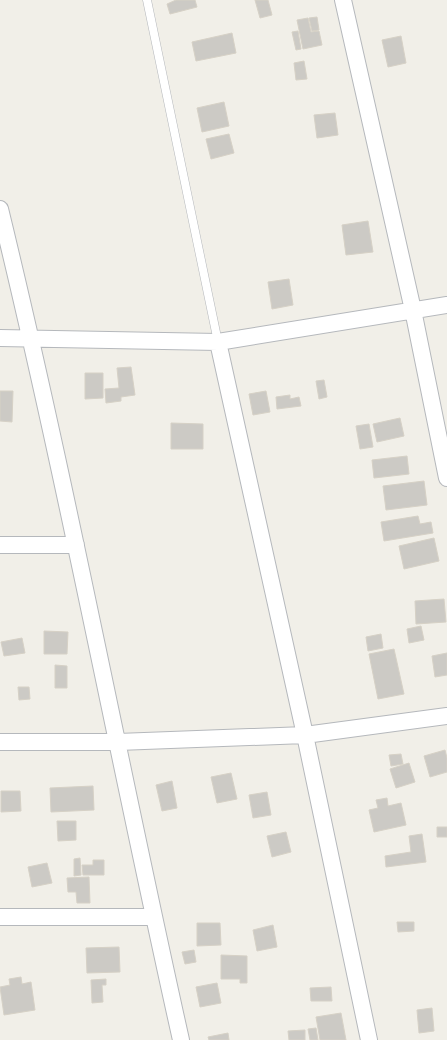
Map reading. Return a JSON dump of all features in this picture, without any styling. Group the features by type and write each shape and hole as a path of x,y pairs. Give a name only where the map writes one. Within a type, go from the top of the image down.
{"street":[{"path":"343,0 413,310 447,478"},
{"path":"0,209 32,339 118,742 153,917 181,1040"},
{"path":"0,338 218,342 447,305"},
{"path":"218,342 305,735 369,1040"},
{"path":"0,545 76,545"},
{"path":"0,742 118,742 305,735 447,716"},
{"path":"0,917 153,917"}],"lane":[{"path":"147,0 218,342"}],"building":[{"path":"176,0 195,0 197,7 170,14 167,4"},
{"path":"255,0 268,0 272,15 260,18"},
{"path":"317,17 319,30 312,31 309,18"},
{"path":"308,18 311,32 319,31 322,45 303,49 297,20"},
{"path":"298,31 301,49 296,50 292,32"},
{"path":"232,33 236,53 196,61 192,42"},
{"path":"401,36 406,63 388,67 382,40"},
{"path":"304,61 307,79 296,80 294,63"},
{"path":"224,102 229,126 202,132 197,108"},
{"path":"335,113 338,135 317,138 314,115"},
{"path":"229,134 234,153 211,159 206,139"},
{"path":"368,221 373,252 346,255 342,225"},
{"path":"289,279 293,305 272,309 268,282"},
{"path":"131,367 135,395 121,397 121,401 106,403 105,389 119,388 117,368"},
{"path":"85,373 103,373 103,398 85,399"},
{"path":"324,380 327,397 319,399 316,381"},
{"path":"0,391 13,391 12,422 0,421"},
{"path":"266,391 270,412 253,415 249,394"},
{"path":"290,395 290,399 299,397 301,406 277,409 276,397"},
{"path":"400,418 404,436 377,442 373,424"},
{"path":"171,423 203,424 203,449 171,449"},
{"path":"369,424 373,447 360,449 356,426"},
{"path":"407,456 409,474 374,478 372,460"},
{"path":"424,481 427,505 386,510 383,486"},
{"path":"418,516 420,524 431,522 433,533 384,541 381,522"},
{"path":"434,538 439,561 404,569 399,546"},
{"path":"444,599 446,622 416,624 415,601"},
{"path":"421,626 424,640 409,643 407,629"},
{"path":"44,631 68,632 67,654 44,654"},
{"path":"381,634 383,648 368,651 366,637"},
{"path":"22,638 25,653 4,656 1,642"},
{"path":"394,649 404,694 378,699 369,654"},
{"path":"447,653 447,675 435,677 432,656"},
{"path":"55,665 67,666 67,688 55,688"},
{"path":"18,687 29,687 30,699 19,700"},
{"path":"445,750 447,772 430,777 424,756"},
{"path":"401,754 403,764 391,766 389,755"},
{"path":"409,763 415,782 396,788 390,769"},
{"path":"231,773 237,799 217,803 211,777"},
{"path":"172,781 177,808 162,811 156,785"},
{"path":"93,786 94,810 51,812 50,788"},
{"path":"1,791 20,791 21,811 1,812"},
{"path":"267,792 271,815 253,818 249,795"},
{"path":"387,798 388,806 401,803 406,825 374,832 369,810 378,808 376,800"},
{"path":"57,821 76,821 76,840 58,841"},
{"path":"437,827 447,827 447,837 437,837"},
{"path":"286,832 291,852 272,857 267,836"},
{"path":"422,834 426,862 386,867 385,856 411,852 409,836"},
{"path":"80,858 81,875 74,876 74,859"},
{"path":"93,860 104,860 104,875 83,875 82,865 93,865"},
{"path":"47,863 52,883 32,887 28,867"},
{"path":"89,877 90,903 77,903 76,892 68,892 67,878"},
{"path":"397,922 414,922 414,931 398,932"},
{"path":"197,923 220,923 221,945 197,946"},
{"path":"273,925 277,947 257,951 253,930"},
{"path":"119,947 120,972 87,973 86,948"},
{"path":"194,950 196,962 185,964 182,952"},
{"path":"221,955 247,956 247,983 240,983 240,979 221,979"},
{"path":"21,977 22,984 31,982 35,1010 4,1015 0,987 10,985 9,979"},
{"path":"106,979 106,985 102,985 103,1002 92,1003 91,980"},
{"path":"217,983 221,1003 200,1007 196,987"},
{"path":"331,987 332,1001 311,1001 310,988"},
{"path":"432,1008 434,1031 419,1033 417,1010"},
{"path":"341,1013 346,1040 320,1040 316,1017"},
{"path":"316,1028 318,1040 310,1040 308,1029"},
{"path":"305,1030 305,1040 289,1040 288,1031"},
{"path":"228,1033 229,1040 209,1040 208,1037"}]}
